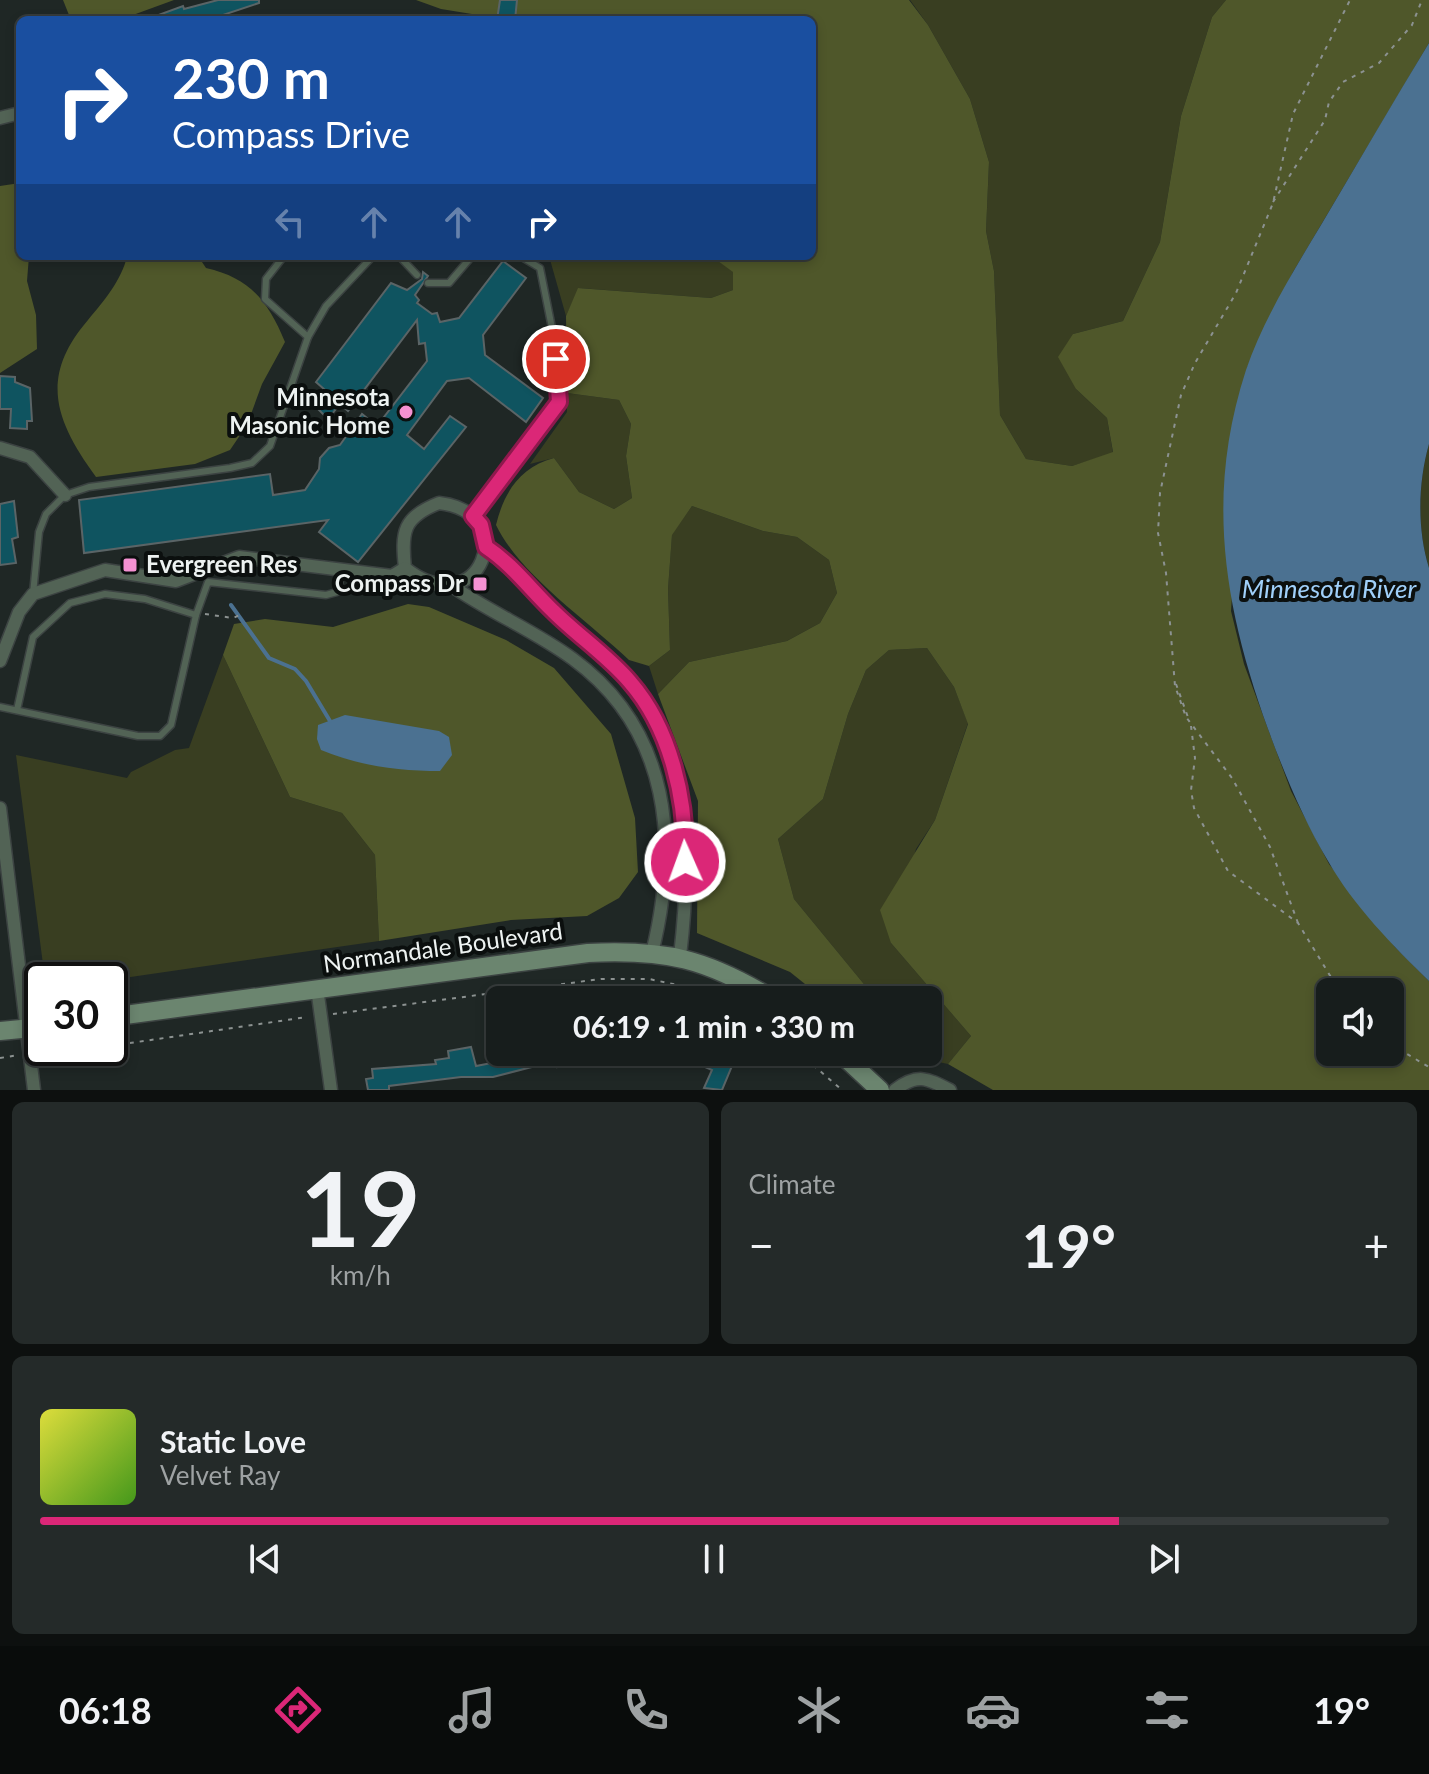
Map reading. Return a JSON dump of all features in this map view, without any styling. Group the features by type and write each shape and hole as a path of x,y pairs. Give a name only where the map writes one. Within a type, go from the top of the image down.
{"street":[{"path":"0,448 30,457 65,495"},
{"path":"439,503 458,505 481,525 486,547 481,566 468,580 452,586 432,585 405,568 402,541 409,522 420,510 439,503"},
{"path":"486,547 507,560 552,611 632,684 655,720 677,779 686,835 680,956"},
{"path":"0,661 19,612 33,594 105,570 176,581 206,575 239,557 392,576 405,568"},
{"path":"452,586 575,660 625,707 657,776 666,828 664,906 652,953"},
{"path":"0,808 24,967"},
{"path":"0,910 14,907"},
{"name":"Normandale Boulevard","path":"128,1014 588,953 680,956 723,971 749,986"},
{"path":"317,988 331,1090"},
{"path":"0,1031 24,1028"},
{"path":"31,1066 34,1090"},
{"path":"854,1066 880,1090"},
{"path":"895,1090 915,1077 925,1077 950,1090"}],"lane":[{"path":"281,260 266,279 263,290 265,299 308,337"},
{"path":"33,594 39,532 46,514 65,495 89,487 252,463 270,446 308,337 326,306 369,260"},
{"path":"403,260 417,275"},
{"path":"428,283 449,283 469,260"},
{"path":"473,516 559,402 554,338 540,268 527,260"},
{"path":"0,707 138,736 160,736 171,725 206,575 326,595 337,592 342,571"},
{"path":"17,710 26,657 33,637 70,603 105,594 145,599 196,615"}],"path":[{"path":"1298,923 1228,871 1194,808 1191,790 1195,758 1190,724 1175,686 1166,573 1158,533 1160,493 1174,415 1195,363 1236,293 1273,203 1293,114 1304,85 1350,0"},
{"path":"1273,203 1325,120 1329,102 1343,82 1379,63 1412,25 1422,0"},
{"path":"196,615 215,614 233,618 242,614"},
{"path":"1190,724 1232,778 1270,847 1298,923 1331,978"},
{"path":"547,986 601,979 649,979 683,986"},
{"path":"128,1043 486,994"},
{"path":"1404,1052 1429,1067"},
{"path":"0,1058 24,1055"},
{"path":"814,1066 842,1090"}],"green space":[{"path":"63,0 174,0 130,16 69,16"},
{"path":"416,0 909,0 928,25 970,99 989,162 986,231 994,271 1000,415 1026,459 1072,466 1113,452 1107,418 1076,389 1058,357 1073,334 1123,321 1160,242 1181,116 1212,17 1226,0 1429,0 1429,43 1293,272 1247,368 1231,611 1244,664 1291,791 1329,864 1395,947 1429,981 1429,1090 993,1090 948,1064 971,1036 942,1002 942,986 928,986 891,943 880,910 935,820 968,724 954,687 927,648 889,650 866,670 848,714 823,799 778,839 794,899 865,986 808,986 790,972 697,933 698,801 658,694 689,662 787,641 820,623 837,593 829,560 797,537 763,531 692,506 672,535 668,589 670,650 649,666 629,660 556,597 521,562 496,525 515,482 532,468 554,458 579,492 614,509 632,498 626,456 631,424 619,400 567,393 566,316 578,288 711,298 733,290 733,272 716,260 816,260 816,16 484,16 441,9"},
{"path":"910,0 1226,0 1212,17 1181,116 1160,242 1123,321 1073,334 1076,389 1107,418 1113,453 1072,466 1026,459 1000,415 994,271 986,231 989,162 970,99 928,25"},
{"path":"16,184 16,260 29,260 27,281 36,315 37,349 0,373 0,186"},
{"path":"126,260 201,260 206,268 246,285 272,315 285,342 262,384 247,425 230,450 195,464 96,477 82,457 63,418 58,400 58,381 72,341 121,274"},
{"path":"550,260 717,260 733,271 733,290 711,298 579,288 566,316"},
{"path":"567,393 619,400 631,424 626,456 632,498 614,509 579,492 554,458 530,464 567,412"},
{"path":"1429,444 1429,568 1422,538 1420,506"},
{"path":"692,506 763,531 797,537 829,560 837,593 820,623 787,641 689,662 658,694 649,666 670,650 668,589 672,534"},
{"path":"408,604 429,607 506,640 554,668 611,734 635,818 638,872 619,898 587,916 511,920 379,941 375,855 342,813 290,797 223,655 234,624 265,619 333,627"},
{"path":"927,648 954,687 968,723 935,820 916,849 891,943 928,986 865,986 794,899 778,839 823,799 848,714 866,670 889,650"},
{"path":"223,655 290,797 342,813 375,855 379,941 128,977 128,962 43,962 16,755 127,778 131,772 175,750 189,748"},
{"path":"942,1002 971,1036 948,1064 942,1063"}],"water":[{"name":"Minnesota River","path":"1429,43 1429,444 1420,506 1422,538 1429,568 1429,981 1349,893 1319,845 1295,796 1268,729 1240,639 1225,551 1223,507 1233,417 1246,370 1261,333 1290,277"},
{"path":"345,715 439,731 449,737 452,755 440,771 425,771 365,764 321,750 317,739 318,725"}],"building":[{"path":"218,0 259,0 259,3 220,16 156,16 183,6 184,9"},
{"path":"500,0 517,0 515,16 498,16"},
{"name":"Minnesota Masonic Home","path":"503,261 526,278 483,335 485,355 543,398 526,422 469,378 447,381 407,435 424,449 450,416 466,427 358,562 319,532 328,520 84,553 79,500 270,474 273,495 305,490 319,469 320,458 329,448 340,445 362,414 377,426 427,361 425,343 419,344 417,320 348,411 340,404 328,419 312,403 324,389 316,382 391,283 407,290 422,279 423,272 428,276 415,295 419,300 417,303 432,314 437,313 440,322 459,318"},
{"path":"0,376 15,377 15,382 30,388 32,421 27,421 27,429 10,428 11,409 0,409"},
{"path":"14,501 18,537 12,539 16,563 0,565 0,504"},
{"path":"471,1047 476,1066 532,1067 493,1077 461,1077 389,1086 389,1090 368,1090 366,1079 373,1078 372,1069 436,1064 435,1060 449,1058 448,1051"},
{"path":"703,1066 732,1066 722,1090 704,1088 712,1070"}],"waterway":[{"path":"231,605 269,658 295,669 306,681 330,721"}],"place":[{"name":"Minnesota Masonic Home","path":"406,412"},
{"name":"Evergreen Res","path":"130,565"},
{"name":"Compass Dr","path":"480,584"}],"route":[{"path":"556,359 559,402 473,516 481,525 486,547 507,560 552,611 632,684 655,720 677,779 686,835 685,862"}]}
